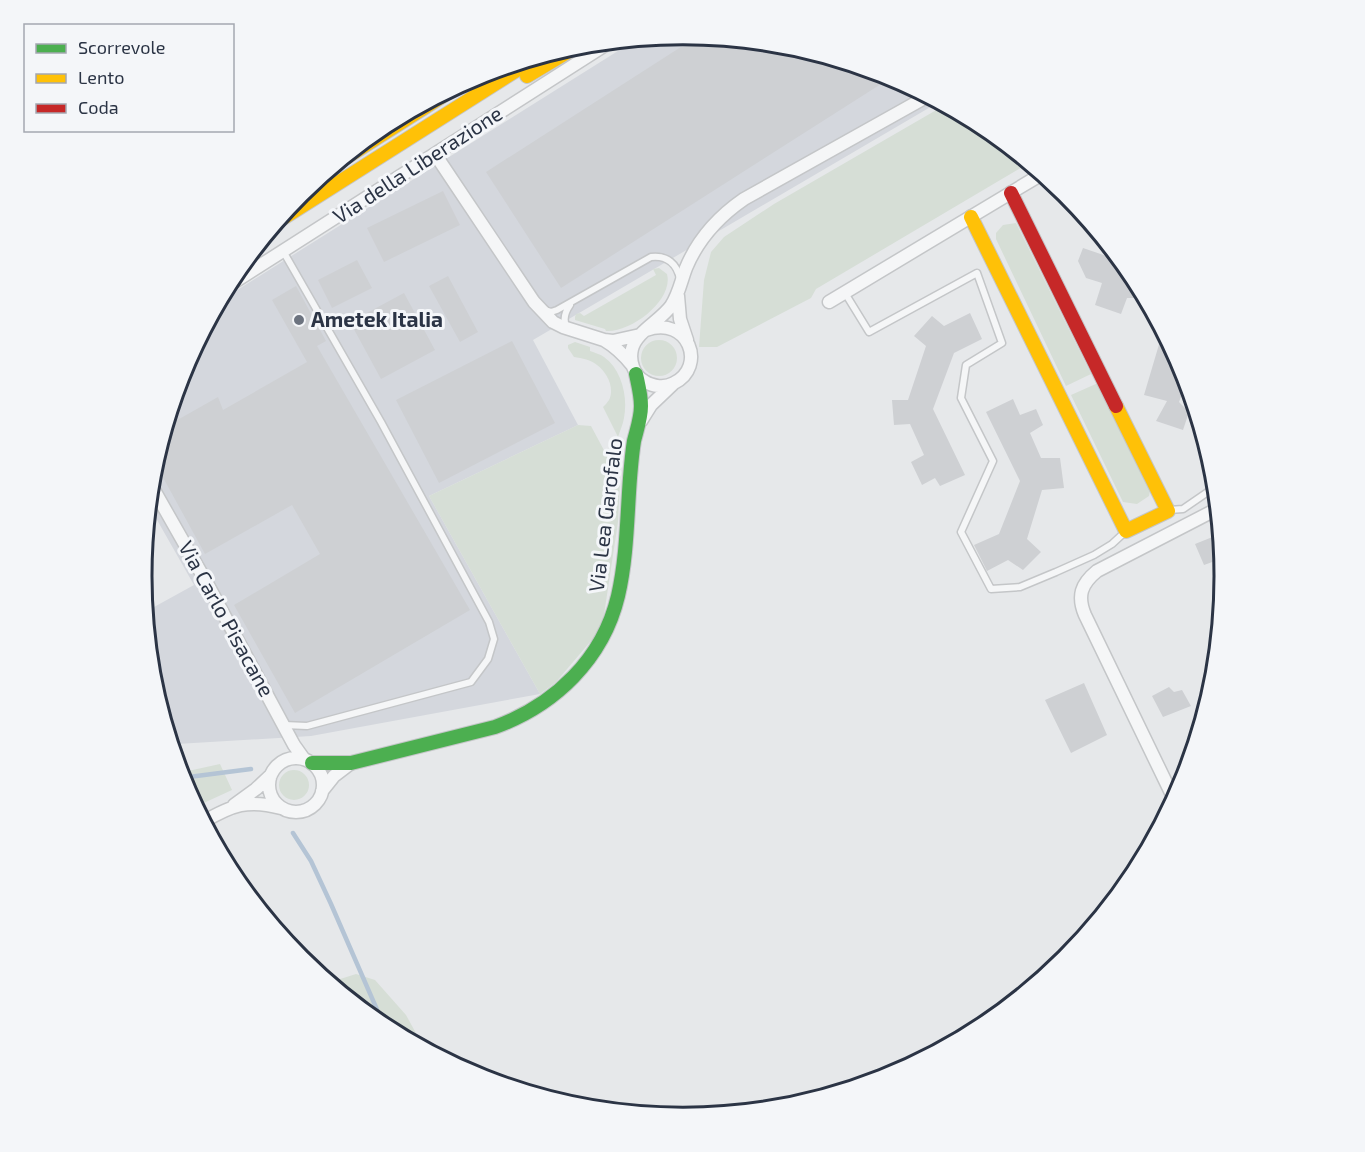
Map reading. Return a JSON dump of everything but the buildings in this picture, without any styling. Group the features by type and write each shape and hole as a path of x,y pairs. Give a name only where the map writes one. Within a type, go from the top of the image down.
{"main road":[{"path":"394,148 481,103 551,62"},
{"path":"303,206 512,73"},
{"path":"971,217 1125,531 1168,510 1011,193"},
{"name":"Via Lea Garofalo","path":"308,761 351,763 495,727 537,708 572,680 601,640 611,620 618,597 623,569 632,456 641,413 641,401 634,370"}],"street":[{"name":"Via della Liberazione","path":"245,275 593,53"},
{"path":"634,370 631,357 635,341 669,308 680,288 691,258 704,236 724,214 744,199 919,101"},
{"path":"435,154 534,302 557,325 604,340 620,340 655,327 665,327 674,329 688,342"},
{"path":"830,302 1035,179"},
{"path":"604,340 622,353 644,381 653,386 674,384 686,373 691,358 680,319 678,302 680,288"},
{"name":"Via Lea Garofalo","path":"638,427 651,405 674,384"},
{"name":"Via Carlo Pisacane","path":"158,497 294,745 308,761"},
{"path":"1169,788 1085,615 1081,605 1081,596 1088,578 1097,571 1210,513"},
{"name":"Via Carlo Pisacane","path":"279,764 285,750 284,724"},
{"name":"Via Lea Garofalo","path":"228,809 256,789 279,764 295,758 308,761"},
{"path":"308,761 318,769 323,783 322,791"},
{"name":"Via Lea Garofalo","path":"210,818 239,805 258,803 291,811 307,809 319,799 322,791 334,776 351,763"},
{"path":"271,775 269,782 272,798 284,808"}],"lane":[{"path":"283,251 381,422 489,622 494,639 488,659 471,682 307,726 284,724"},
{"path":"540,309 552,312 557,310 651,257 664,257 673,263 679,274 680,288"},
{"path":"845,293 869,332 977,273 1002,343 966,365 961,398 993,461 961,532 991,589 1020,587 1056,572 1094,555 1112,544 1125,531"},
{"path":"569,329 564,321 565,316 570,305 575,301"},
{"path":"1168,510 1183,509 1207,493"}],"shaded area":[{"path":"648,46 717,46 786,55 853,73 886,85 931,107 533,340 578,425 429,496 540,694 311,736 179,744 162,680 153,608 194,585 155,517 156,507 162,472 180,405 206,341 234,292 621,49"},
{"path":"936,110 978,134 1021,168 816,289 811,298 717,347 699,347 704,280 711,252 724,237 774,204"},
{"path":"1016,223 1091,374 1066,386 996,239 996,233 1003,225"},
{"path":"659,268 667,274 664,294 657,304 638,321 627,327 606,331 575,320 576,314 580,313 584,316 656,275 653,269"},
{"path":"659,340 671,346 677,358 671,370 659,376 647,370 641,358 647,346"},
{"path":"575,342 590,347 590,351 604,357 619,376 624,393 625,410 618,437 603,407 611,395 609,381 595,363 574,357 568,345"},
{"path":"1098,383 1150,491 1149,496 1137,504 1123,502 1071,395"},
{"path":"578,425 591,426 620,480 618,522 602,628 556,682 540,694 429,496"},
{"path":"220,764 232,790 203,803 189,771"},
{"path":"294,770 305,774 309,785 305,796 294,800 283,796 279,785 283,774"},
{"path":"356,974 375,980 406,1015 417,1036 387,1018 338,980"}],"waterway":[{"path":"191,777 251,769"},
{"path":"293,833 311,861 378,1011"}],"traffic: fast":[{"path":"312,763 351,763 495,727 537,706 573,677 588,659 611,619 621,581 632,455 641,410 636,374"}],"traffic: slow":[{"path":"527,76 551,62"},
{"path":"303,205 511,73"},
{"path":"971,217 1126,531 1168,511 1116,406"}],"traffic: jam":[{"path":"1011,193 1116,406"}],"place":[{"name":"Ametek Italia","path":"299,320"}]}
